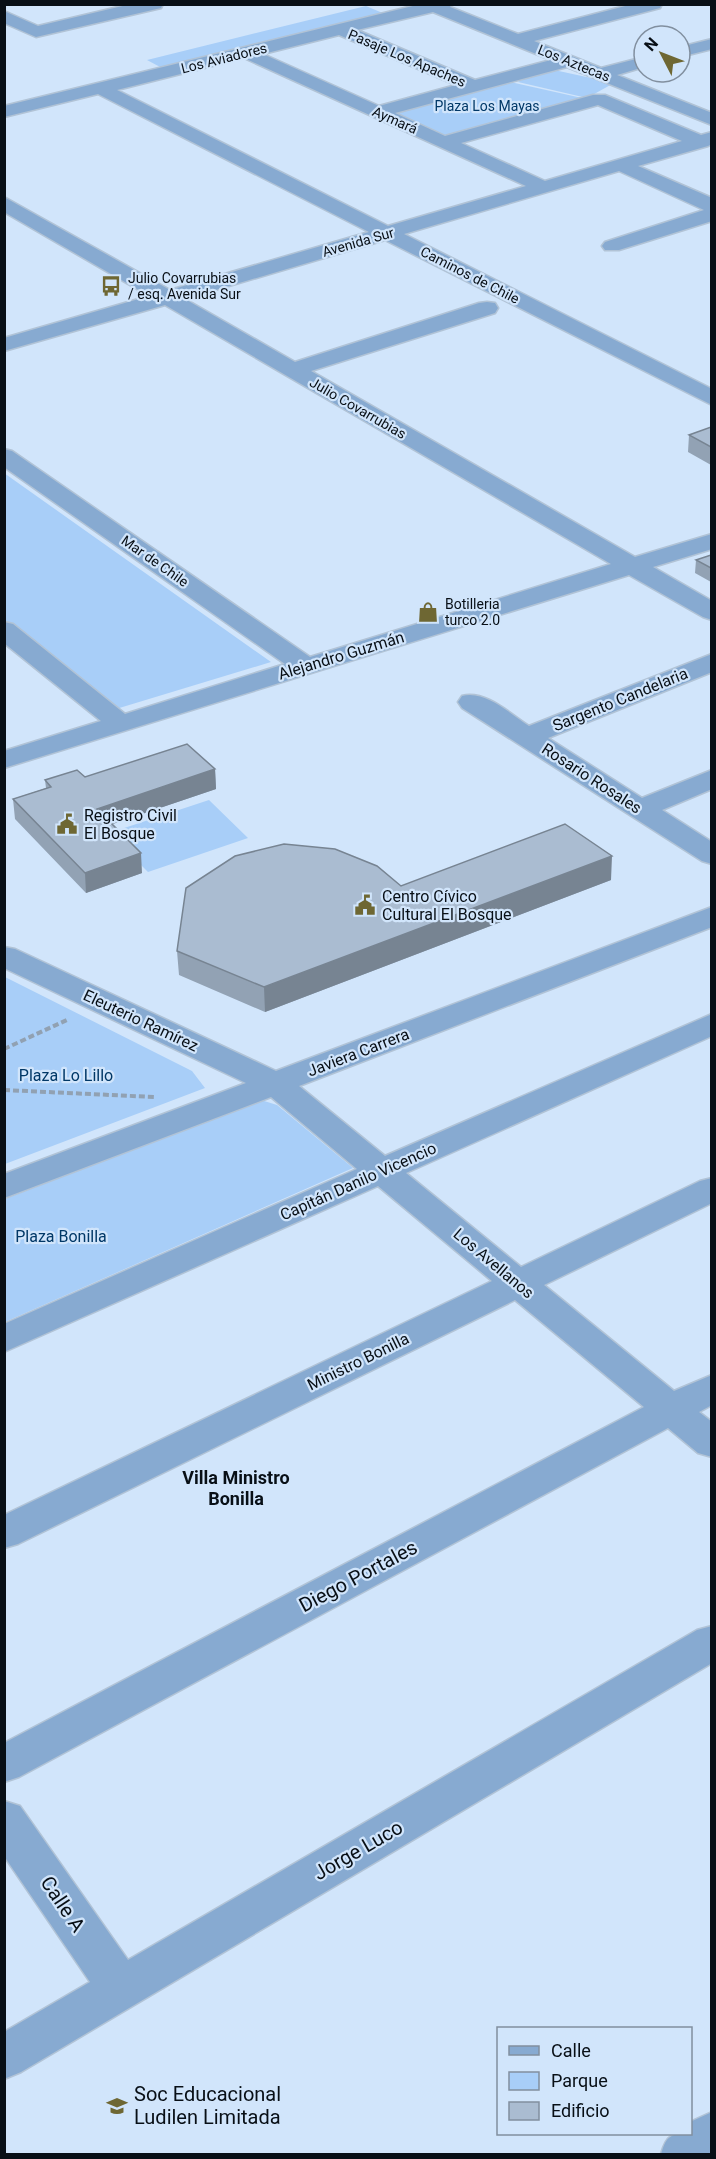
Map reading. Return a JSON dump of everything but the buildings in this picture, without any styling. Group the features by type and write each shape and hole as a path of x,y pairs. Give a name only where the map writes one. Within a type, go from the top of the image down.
{"street":[{"path":"4,16 36,32 155,4"},
{"path":"375,4 400,15"},
{"path":"518,40 654,4"},
{"name":"Los Aviadores","path":"4,112 440,6"},
{"name":"Los Aztecas","path":"440,6 711,120"},
{"name":"Pasaje Los Apaches","path":"342,30 473,86"},
{"path":"692,49 711,44"},
{"name":"Aymará","path":"247,52 543,187"},
{"path":"692,54 711,61"},
{"path":"377,112 568,61"},
{"path":"599,74 632,65"},
{"name":"Caminos de Chile","path":"99,88 711,398"},
{"name":"Los Aztecas","path":"443,142 599,99 706,140"},
{"name":"Avenida Sur","path":"4,345 706,140"},
{"path":"621,165 711,206"},
{"name":"Julio Covarrubias","path":"4,203 711,612"},
{"path":"612,246 711,214"},
{"path":"293,370 487,308"},
{"name":"Mar de Chile","path":"4,456 305,666"},
{"name":"Alejandro Guzmán","path":"4,760 711,541"},
{"path":"4,630 120,723"},
{"name":"Sargento Candelaria","path":"528,736 711,662"},
{"name":"Rosario Rosales","path":"472,702 711,855"},
{"path":"640,809 711,778"},
{"name":"Javiera Carrera","path":"4,1187 711,916"},
{"name":"Eleuterio Ramírez","path":"4,956 276,1084"},
{"name":"Capitán Danilo Vicencio","path":"4,1339 711,1024"},
{"name":"Los Avellanos","path":"276,1084 711,1443"},
{"name":"Ministro Bonilla","path":"4,1533 711,1188"},
{"name":"Diego Portales","path":"4,1764 711,1388"},
{"name":"Jorge Luco","path":"4,2057 711,1642"},
{"name":"Calle A","path":"4,1818 121,1989"}],"path":[{"path":"4,1049 104,1003"},
{"path":"4,1090 158,1098"}],"green space":[{"path":"366,6 385,14 162,68 147,60"},
{"path":"545,68 614,83 587,98 518,82"},
{"name":"Plaza Los Mayas","path":"501,80 591,100 444,140 382,112"},
{"path":"4,473 271,662 116,709 5,620"},
{"path":"209,800 248,838 148,872 109,833"},
{"name":"Plaza Lo Lillo","path":"5,977 192,1071 205,1088 5,1164"},
{"name":"Plaza Bonilla","path":"261,1100 277,1105 353,1168 5,1322 5,1199"}],"place":[{"name":"Julio Covarrubias / esq. Avenida Sur","path":"111,286"},
{"name":"Botilleria turco 2.0","path":"428,612"},
{"name":"Registro Civil El Bosque","path":"67,824"},
{"name":"Centro Cívico Cultural El Bosque","path":"365,905"},
{"name":"Soc Educacional Ludilen Limitada","path":"117,2106"}],"district":[{"name":"Villa Ministro Bonilla","path":"236,1488"}]}
